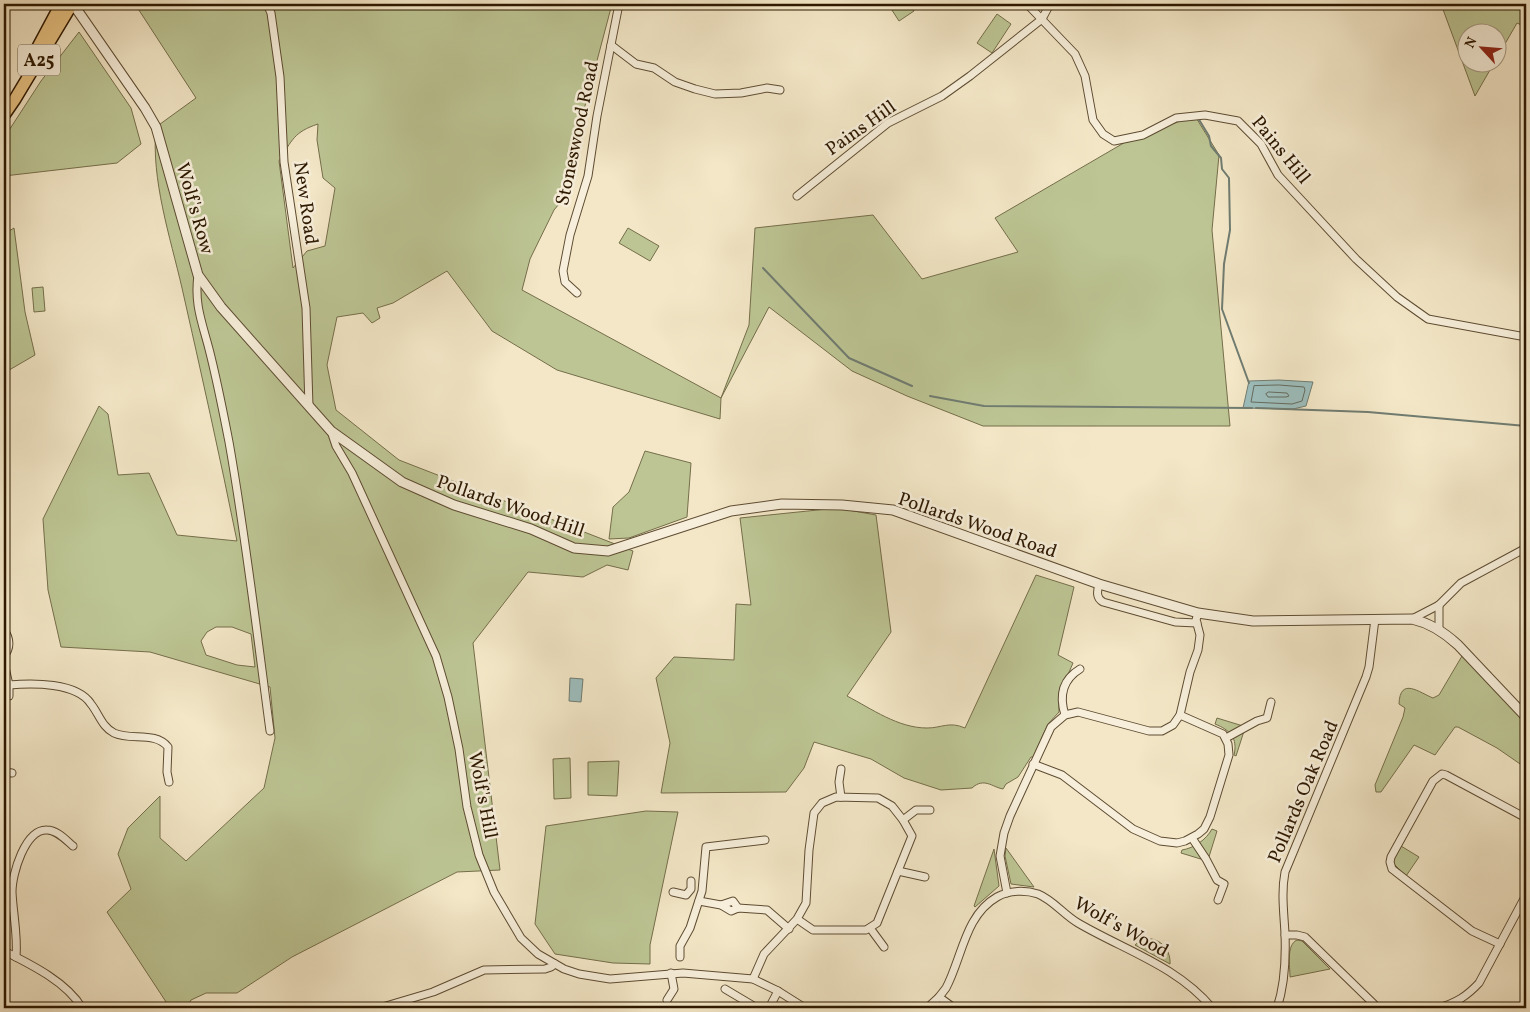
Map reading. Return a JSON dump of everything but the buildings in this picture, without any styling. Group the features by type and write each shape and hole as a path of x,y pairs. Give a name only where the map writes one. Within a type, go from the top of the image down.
{"main road":[{"path":"4,114 61,4"},
{"name":"A25","path":"4,114 73,4"}],"street":[{"name":"Wolf's Row","path":"73,4 145,108 156,127 198,275 221,307 309,407"},
{"name":"New Road","path":"267,4 280,76 284,162 306,308 309,407"},
{"name":"Stoneswood Road","path":"578,293 565,282 563,270 570,235 588,176 597,116 619,4"},
{"name":"Pains Hill","path":"1027,4 1075,54 1085,76 1093,120 1103,134 1114,142 1143,135 1176,118 1206,115 1238,121 1261,144 1278,175 1356,259 1397,297 1428,319 1526,337"},
{"path":"1042,19 1050,4"},
{"name":"Pains Hill","path":"797,196 888,123 942,96 1042,19"},
{"path":"611,45 636,64 654,68 675,82 695,89 715,94 767,88 780,90"},
{"path":"198,275 196,292 198,311 209,350 229,442 251,584 270,731"},
{"name":"Pollards Wood Hill","path":"309,407 331,431 402,482 454,505 531,529 574,548 608,551 725,514"},
{"name":"Wolf's Hill","path":"331,431 336,446 352,473 436,656 448,697 459,749 467,807 483,866 494,892 521,938 538,954 555,964 579,974 610,979 671,974 709,974 753,979 806,1008"},
{"name":"Pollards Wood Road","path":"725,514 731,511 782,504 842,505 893,510 1099,584 1198,613 1253,621 1412,619 1439,630 1468,653 1526,717"},
{"path":"1412,619 1439,605 1461,583 1526,548"},
{"path":"1099,584 1097,596 1103,602 1175,622 1197,623"},
{"path":"1439,605 1439,630"},
{"path":"1007,893 1000,856 1004,833 1051,727 1065,715 1072,713 1086,714 1156,732 1173,724 1180,715 1199,642 1198,613"},
{"name":"Pollards Oak Road","path":"1277,1008 1285,977 1282,889 1285,872 1366,678 1375,619"},
{"path":"4,630 9,640 8,651 4,656"},
{"path":"4,663 9,684 9,696"},
{"path":"1065,715 1061,701 1062,695 1070,677 1080,669"},
{"path":"9,684 36,683 75,690 86,696 106,728 115,734 152,738 171,744 167,772 169,782"},
{"path":"1226,738 1251,724 1267,718 1271,702"},
{"path":"1033,764 1062,775 1123,823 1140,833 1168,843 1184,841 1192,838 1204,829 1210,817 1229,755 1226,738 1219,731 1180,715"},
{"path":"840,797 841,769"},
{"path":"4,772 12,773"},
{"path":"1500,944 1467,927 1392,869 1391,857 1433,781 1442,774 1446,774 1526,818"},
{"path":"753,979 764,954 798,919 806,903 809,850 814,814 822,803 836,796 878,798 892,806 912,836 877,923 866,930 813,930 798,919"},
{"path":"903,820 916,810 930,810"},
{"path":"16,957 18,941 12,891 17,867 29,839 38,832 47,830 56,832 73,846"},
{"path":"1192,838 1218,880 1224,884 1218,900"},
{"path":"680,957 680,946 690,928 702,891 706,847 765,840"},
{"path":"898,871 925,876"},
{"path":"673,892 686,895 691,885 702,891"},
{"name":"Wolf's Wood","path":"927,1008 939,997 952,976 976,917 988,902 998,896 1014,891 1030,892 1045,898 1077,922 1174,974 1198,992 1212,1008"},
{"path":"1438,1008 1458,1005 1479,983 1526,895"},
{"path":"699,901 721,905 731,911 738,908 767,910 789,928"},
{"path":"870,928 884,947"},
{"path":"1285,935 1297,935 1305,938 1378,1008"},
{"path":"4,951 52,978 74,997 82,1008"},
{"path":"379,1008 433,992 484,970 545,969 555,964"},
{"path":"667,1000 674,989 671,974"},
{"path":"725,989 757,1008"},
{"path":"769,1008 778,991"},
{"path":"939,997 954,1008"}],"green space":[{"path":"135,4 612,4 559,204 554,210 530,259 522,290 721,398 720,419 557,370 492,331 447,271 393,303 377,308 380,318 372,323 363,313 337,317 327,365 336,410 399,460 633,551 628,570 607,565 583,577 528,572 473,643 500,870 457,872 292,957 237,993 206,993 191,1000 186,1008 170,1008 107,912 131,889 118,854 128,828 160,796 160,838 186,861 264,788 275,738 270,687 150,652 61,647 48,590 43,519 99,406 108,414 118,475 149,473 177,535 237,541 163,208 156,167 156,127 196,98","holes":["318,124 317,140 323,178 335,188 325,246 307,251 293,268 279,161 294,138 304,130","216,627 232,627 251,634 255,667 237,665 206,655 201,641 207,632"]},
{"path":"888,4 910,4 914,11 899,21"},
{"path":"1441,4 1526,4 1526,27 1517,23 1508,39 1508,22 1458,22 1458,50"},
{"path":"997,14 1011,24 992,53 977,43"},
{"path":"79,32 131,108 141,144 117,163 4,176 4,138 41,81"},
{"path":"1466,72 1489,72 1475,96"},
{"path":"1195,116 1219,155 1212,230 1230,426 983,426 907,396 852,371 769,307 721,398 749,325 755,228 873,215 922,279 1018,252 995,218 1134,137"},
{"path":"14,228 25,312 35,355 4,373 4,234"},
{"path":"628,228 659,246 650,261 619,243"},
{"path":"43,287 45,311 34,312 32,288"},
{"path":"645,451 691,463 687,517 629,538 609,539 613,507 629,492"},
{"path":"837,508 876,515 891,632 847,696 886,717 906,725 932,728 954,725 965,728 1036,575 1074,587 1058,655 1073,663 1059,695 1059,712 1048,724 1033,757 1031,757 1018,777 1006,784 1003,789 980,783 972,788 941,790 904,778 871,759 814,742 804,768 786,792 661,793 670,743 656,678 674,657 734,660 736,604 751,605 740,518"},
{"path":"1462,656 1526,723 1526,768 1497,748 1455,727 1435,755 1414,745 1381,792 1376,792 1375,785 1403,717 1405,708 1399,704 1400,695 1407,688 1417,690 1433,698 1439,695"},
{"path":"1217,718 1245,728 1236,756 1234,755 1235,744 1232,735 1215,724"},
{"path":"570,758 571,798 554,799 553,759"},
{"path":"619,761 617,796 588,795 588,762"},
{"path":"646,811 678,812 650,945 650,964 613,963 555,954 535,924 546,826"},
{"path":"1212,829 1217,831 1208,860 1181,853 1182,850 1203,840"},
{"path":"1401,846 1419,857 1406,876 1394,864 1393,859"},
{"path":"1006,848 1034,887 1011,884 1005,856"},
{"path":"994,849 999,886 975,907 974,906"},
{"path":"1142,939 1153,939 1162,944 1170,958 1170,964 1135,945"},
{"path":"1297,940 1302,941 1330,969 1290,977 1290,951 1291,946"}],"water":[{"path":"1249,381 1313,382 1306,406 1293,409 1243,408"},
{"path":"570,678 583,679 581,702 569,701"}],"waterway":[{"path":"1198,118 1209,136 1211,146 1221,158 1222,169 1229,178 1230,230 1224,264 1222,309 1249,383"},
{"path":"763,268 849,358 912,386"},
{"path":"930,396 984,406 1252,408"},
{"path":"1256,408 1368,412 1526,426"}]}
